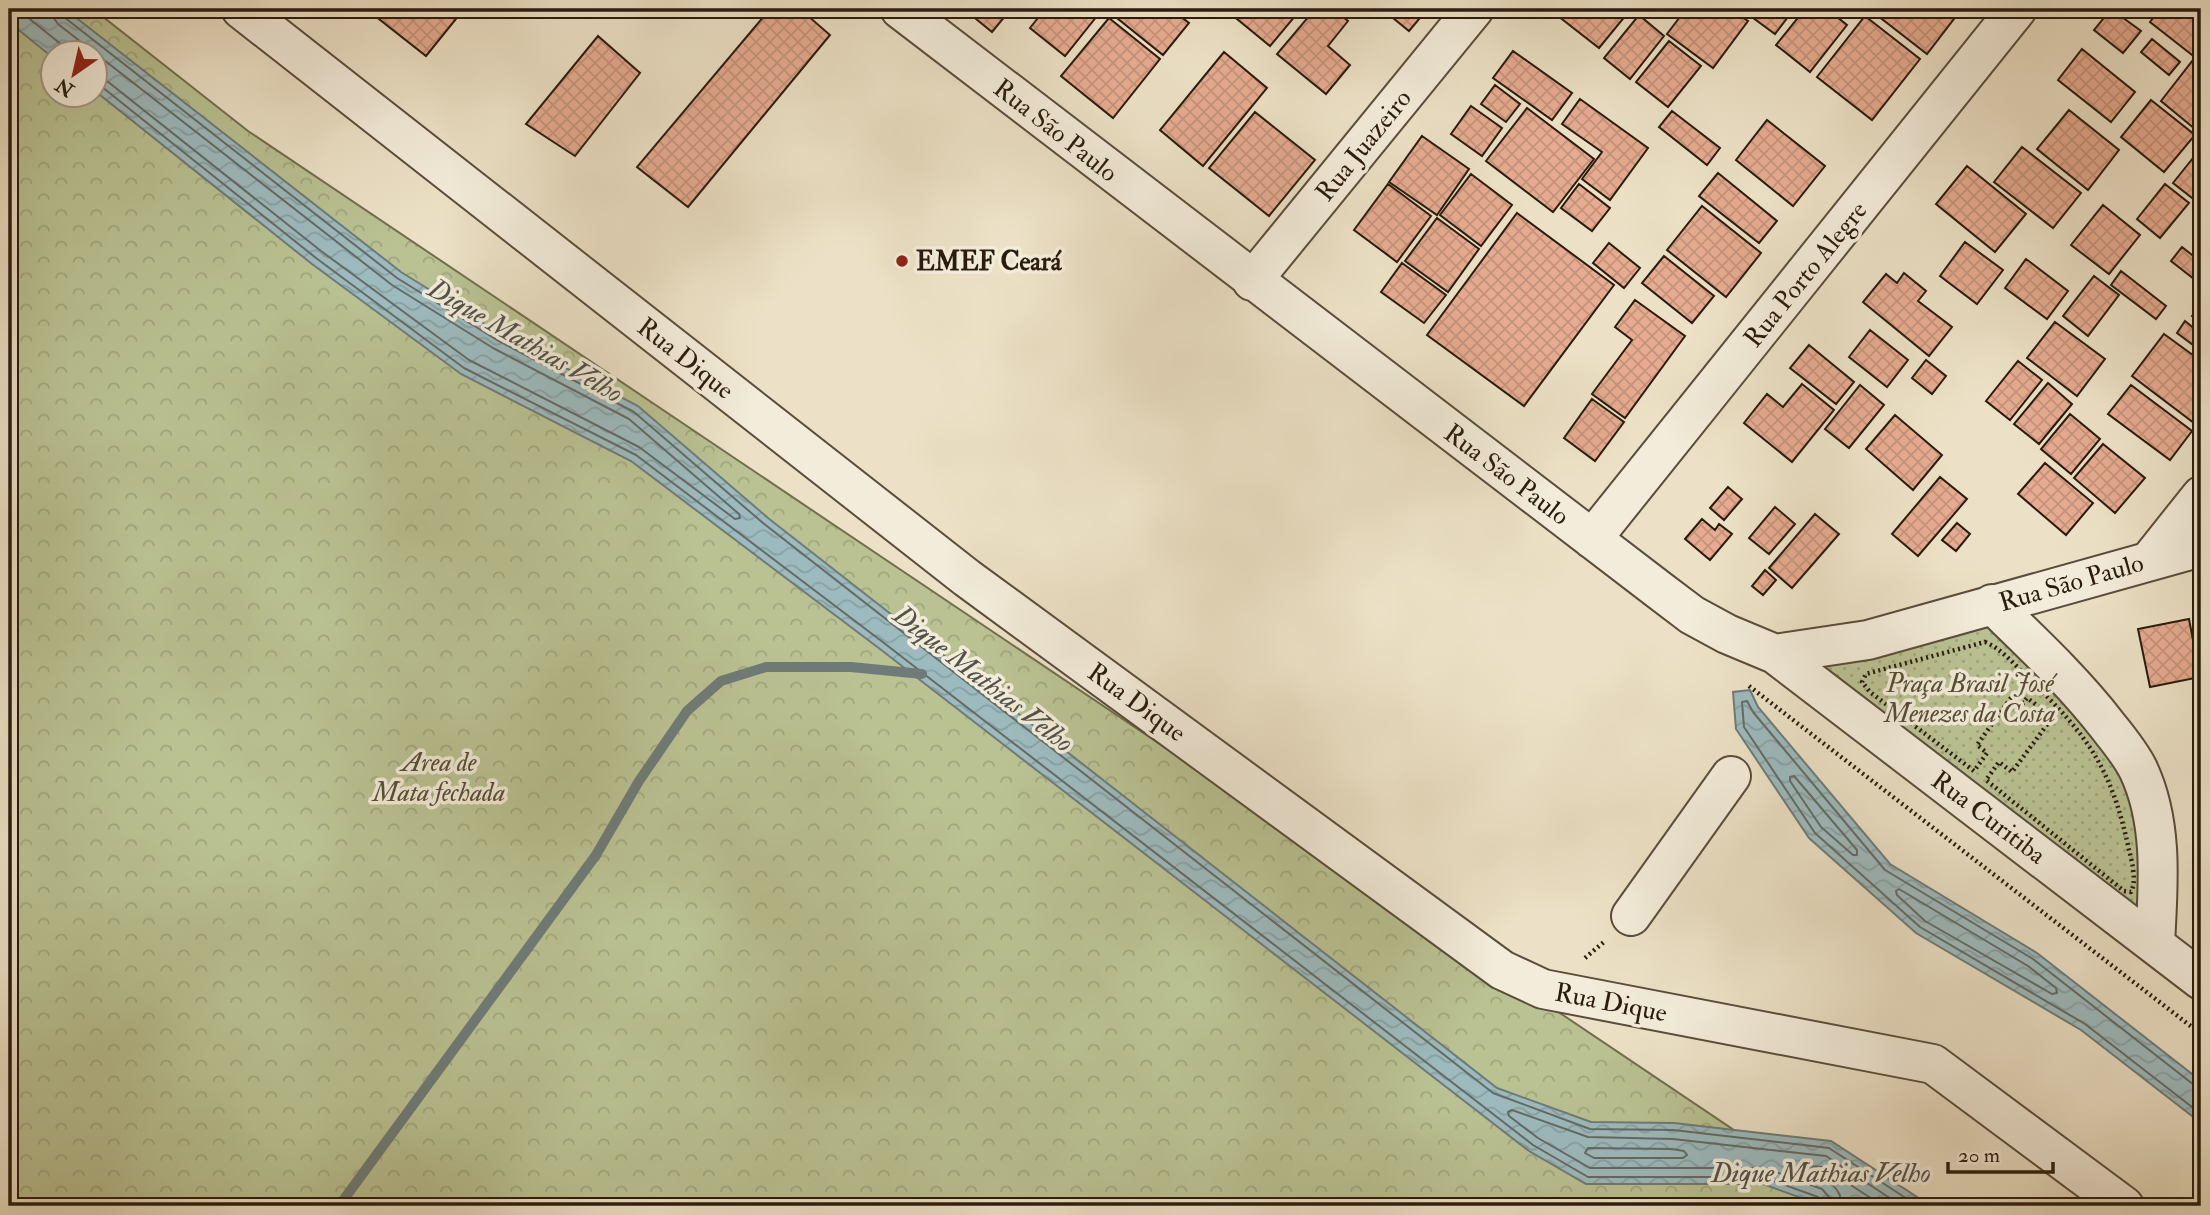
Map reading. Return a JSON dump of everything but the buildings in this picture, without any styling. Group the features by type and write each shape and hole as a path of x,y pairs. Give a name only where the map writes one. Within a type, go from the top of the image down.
{"street":[{"name":"Rua Dique","path":"241,9 967,578 1502,970 1543,989 1933,1064 2124,1206"},
{"name":"Rua São Paulo","path":"900,9 1252,281 1692,615 1727,634 1775,654 1868,640 2201,547"},
{"name":"Rua Juazeiro","path":"1252,281 1474,9"},
{"name":"Rua Porto Alegre","path":"1592,539 2017,9"},
{"path":"2150,560 2201,496"},
{"path":"1992,604 2059,668 2126,750 2138,770 2153,823 2159,872 2155,944"},
{"name":"Rua Curitiba","path":"1775,654 2201,980"},
{"path":"1631,916 1731,776"}],"path":[{"path":"1985,642 2006,657 2051,700 2086,741 2104,769 2119,805 2134,885 2131,892 2124,891 1986,780 1999,762 2012,772 2049,722 2038,714 2042,709 2027,698 2023,703 2013,695 1977,745 1987,753 1974,771 1870,692 1862,682 1866,674 1872,672 1985,642"},
{"path":"1745,683 2201,1034"},
{"path":"1543,989 1577,966 1631,916"}],"green space":[{"name":"Area de Mata fechada","path":"9,9 93,9 248,131 1847,1206 9,1206"},
{"name":"Praça Brasil José Menezes da Costa","path":"1991,611 2131,770 2149,932 1795,661"}],"water":[{"name":"Dique Mathias Velho","path":"9,9 65,9 102,38 38,38 38,46 9,22"},
{"name":"Dique Mathias Velho","path":"108,43 401,272 501,334 638,406 768,518 1497,1088 1591,1122 1674,1123 1831,1141 1931,1206 1823,1206 1763,1184 1586,1184 1529,1151 880,649 631,461 461,374 312,264 108,101"},
{"path":"1750,690 1758,707 1890,864 2037,953 2201,1081 2201,1123 2081,1030 1916,933 1809,838 1736,729 1733,692"}],"waterway":[{"path":"339,1206 596,855 639,781 687,711 721,681 766,667 851,667 922,674"}],"place":[{"name":"EMEF Ceará","path":"902,261"}]}
